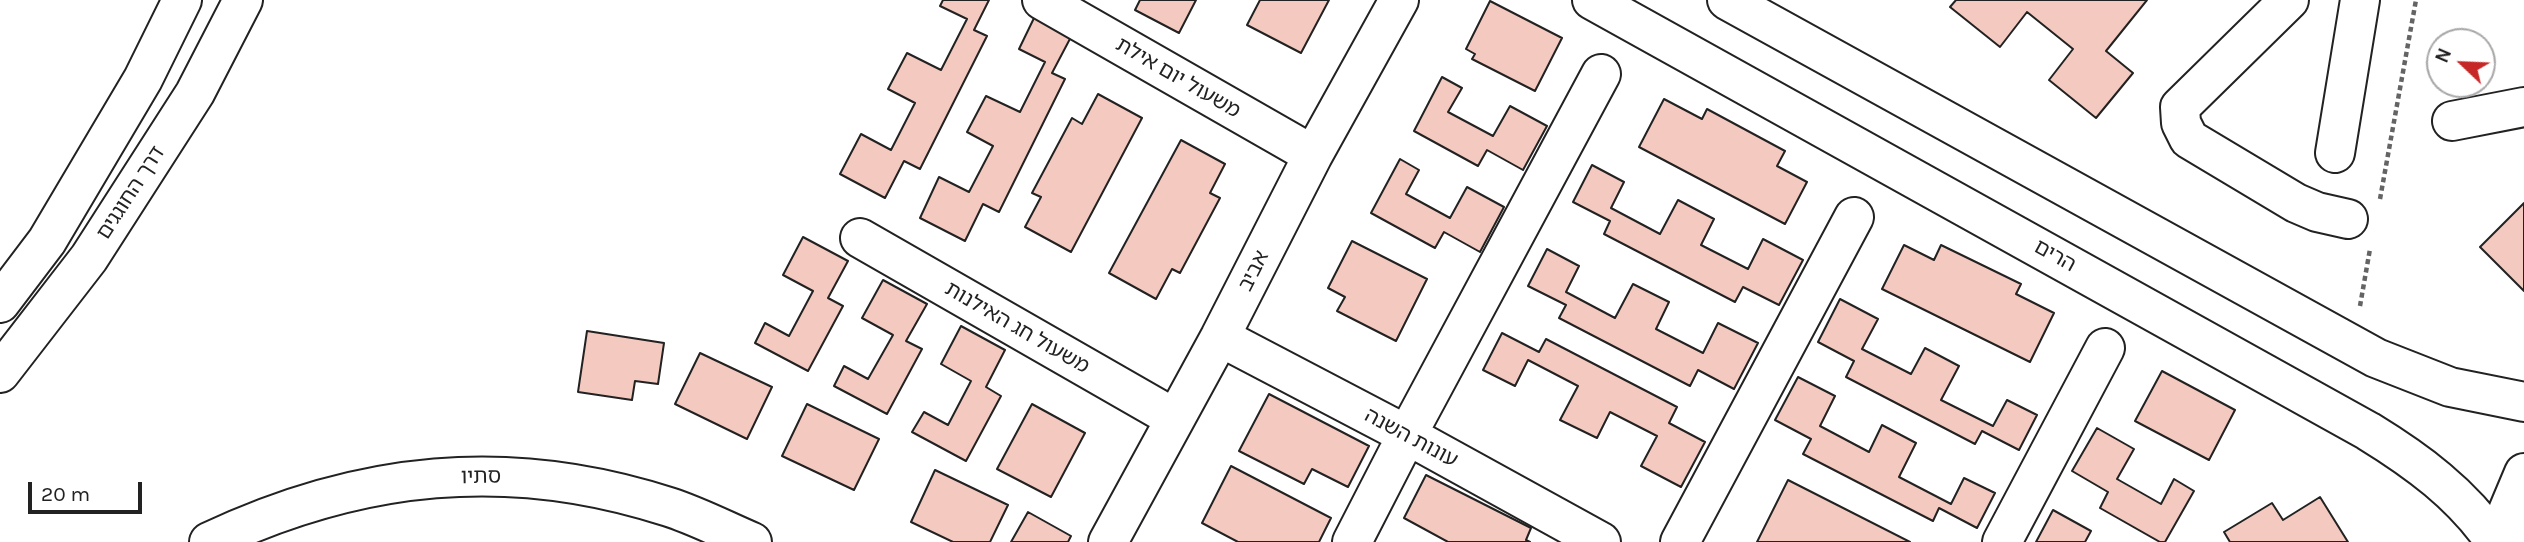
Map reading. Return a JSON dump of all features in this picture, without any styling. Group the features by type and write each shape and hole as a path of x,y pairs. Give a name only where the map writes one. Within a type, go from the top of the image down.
{"main road":[{"path":"0,303 47,240 143,79 182,0"},
{"name":"דרך החוגגים","path":"0,373 89,258 195,93 243,0"},
{"name":"משעול יום אילת","path":"1042,0 1313,155"},
{"name":"אביב","path":"1108,542 1220,337 1313,155 1399,0"},
{"name":"הרים","path":"1592,0 2368,431 2409,457 2445,486 2477,518 2496,542"},
{"path":"1727,0 2376,358 2425,379 2475,393 2524,402"},
{"path":"2289,0 2180,107 2181,123 2189,139 2296,203 2317,212 2367,219"},
{"path":"2335,153 2360,0"},
{"path":"1352,542 1601,74"},
{"path":"2452,121 2524,107"},
{"path":"1680,542 1854,217"},
{"name":"משעול חג האילנות","path":"860,238 1174,418"},
{"name":"עונות השנה","path":"1220,337 1407,435 1601,542"},
{"path":"2002,542 2105,348"},
{"path":"2505,542 2508,511 2524,473"},
{"name":"סתיו","path":"209,542 251,522 331,495 412,479 495,475 581,484 670,507 752,542"}],"path":[{"path":"2353,345 2367,219 2416,0"}],"building":[{"path":"943,0 989,0 974,30 987,36 920,169 904,161 885,198 840,174 861,134 891,150 915,103 888,89 907,53 941,70 967,19 940,6"},
{"path":"1140,0 1196,0 1179,33 1135,10"},
{"path":"1260,0 1329,0 1301,53 1247,25"},
{"path":"1956,0 2147,0 2106,51 2133,73 2096,118 2049,80 2073,49 2027,12 2000,47 1950,7"},
{"path":"1490,1 1562,38 1535,91 1472,59 1475,54 1466,49"},
{"path":"1035,16 1072,35 1052,73 1065,79 999,212 983,204 965,241 920,218 939,177 969,192 993,146 967,132 986,96 1020,112 1045,62 1019,49"},
{"path":"1442,77 1462,88 1448,112 1493,136 1510,106 1547,126 1523,170 1487,150 1478,166 1414,131"},
{"path":"1098,94 1142,118 1071,252 1025,227 1041,197 1032,193 1072,118 1082,124"},
{"path":"1664,99 1702,119 1707,109 1785,151 1777,166 1807,182 1785,224 1639,147"},
{"path":"1181,140 1225,164 1210,193 1220,198 1180,273 1172,269 1156,299 1109,273"},
{"path":"1400,159 1419,170 1406,194 1450,218 1467,187 1504,207 1480,252 1444,232 1435,248 1371,213"},
{"path":"1592,165 1624,182 1611,208 1660,234 1678,200 1714,219 1701,245 1748,269 1763,239 1803,260 1779,305 1743,287 1735,302 1604,234 1610,221 1573,202"},
{"path":"2524,203 2524,291 2480,247"},
{"path":"803,237 848,261 828,298 843,306 808,371 755,343 765,323 789,336 813,291 783,275"},
{"path":"1352,241 1427,279 1396,341 1337,311 1345,297 1328,288"},
{"path":"1904,245 1934,260 1941,245 2021,284 2016,294 2054,313 2030,362 1882,289"},
{"path":"1547,249 1579,266 1566,292 1615,318 1633,284 1669,302 1656,329 1703,353 1718,323 1758,343 1734,389 1698,370 1690,386 1559,318 1566,305 1528,286"},
{"path":"883,280 927,304 906,341 922,349 887,414 834,386 844,366 868,379 893,335 862,318"},
{"path":"1840,299 1878,319 1862,349 1911,374 1925,348 1959,366 1941,400 1993,426 2007,400 2037,415 2019,450 1982,431 1975,444 1846,377 1854,361 1818,342"},
{"path":"961,326 1005,350 986,387 1001,396 966,461 912,432 924,412 948,425 971,381 941,364"},
{"path":"587,331 664,343 658,384 635,381 632,400 578,392"},
{"path":"1502,333 1539,352 1546,339 1677,407 1669,423 1705,442 1681,487 1641,466 1657,436 1610,412 1597,438 1560,420 1578,386 1528,360 1515,386 1483,370"},
{"path":"700,353 772,387 747,439 675,404"},
{"path":"2162,371 2235,410 2209,460 2135,421"},
{"path":"1798,377 1835,396 1820,426 1869,452 1882,425 1916,443 1899,477 1951,504 1964,478 1995,493 1977,528 1939,508 1933,521 1803,454 1811,439 1775,420"},
{"path":"1269,394 1369,446 1348,487 1312,469 1304,484 1239,451"},
{"path":"807,404 879,439 854,490 782,456"},
{"path":"1032,404 1085,433 1051,497 997,469"},
{"path":"2097,428 2134,449 2117,479 2161,504 2174,479 2194,491 2165,542 2160,542 2100,508 2108,492 2072,471"},
{"path":"1231,466 1331,518 1319,542 1238,542 1202,523"},
{"path":"935,470 1008,505 990,542 953,542 911,522"},
{"path":"1426,475 1531,528 1526,540 1530,542 1448,542 1404,518"},
{"path":"1788,480 1910,542 1757,542"},
{"path":"2320,497 2348,542 2230,542 2224,532 2272,503 2283,520"},
{"path":"2053,510 2091,531 2085,542 2036,542"},
{"path":"1028,512 1071,536 1068,542 1011,542"}]}
